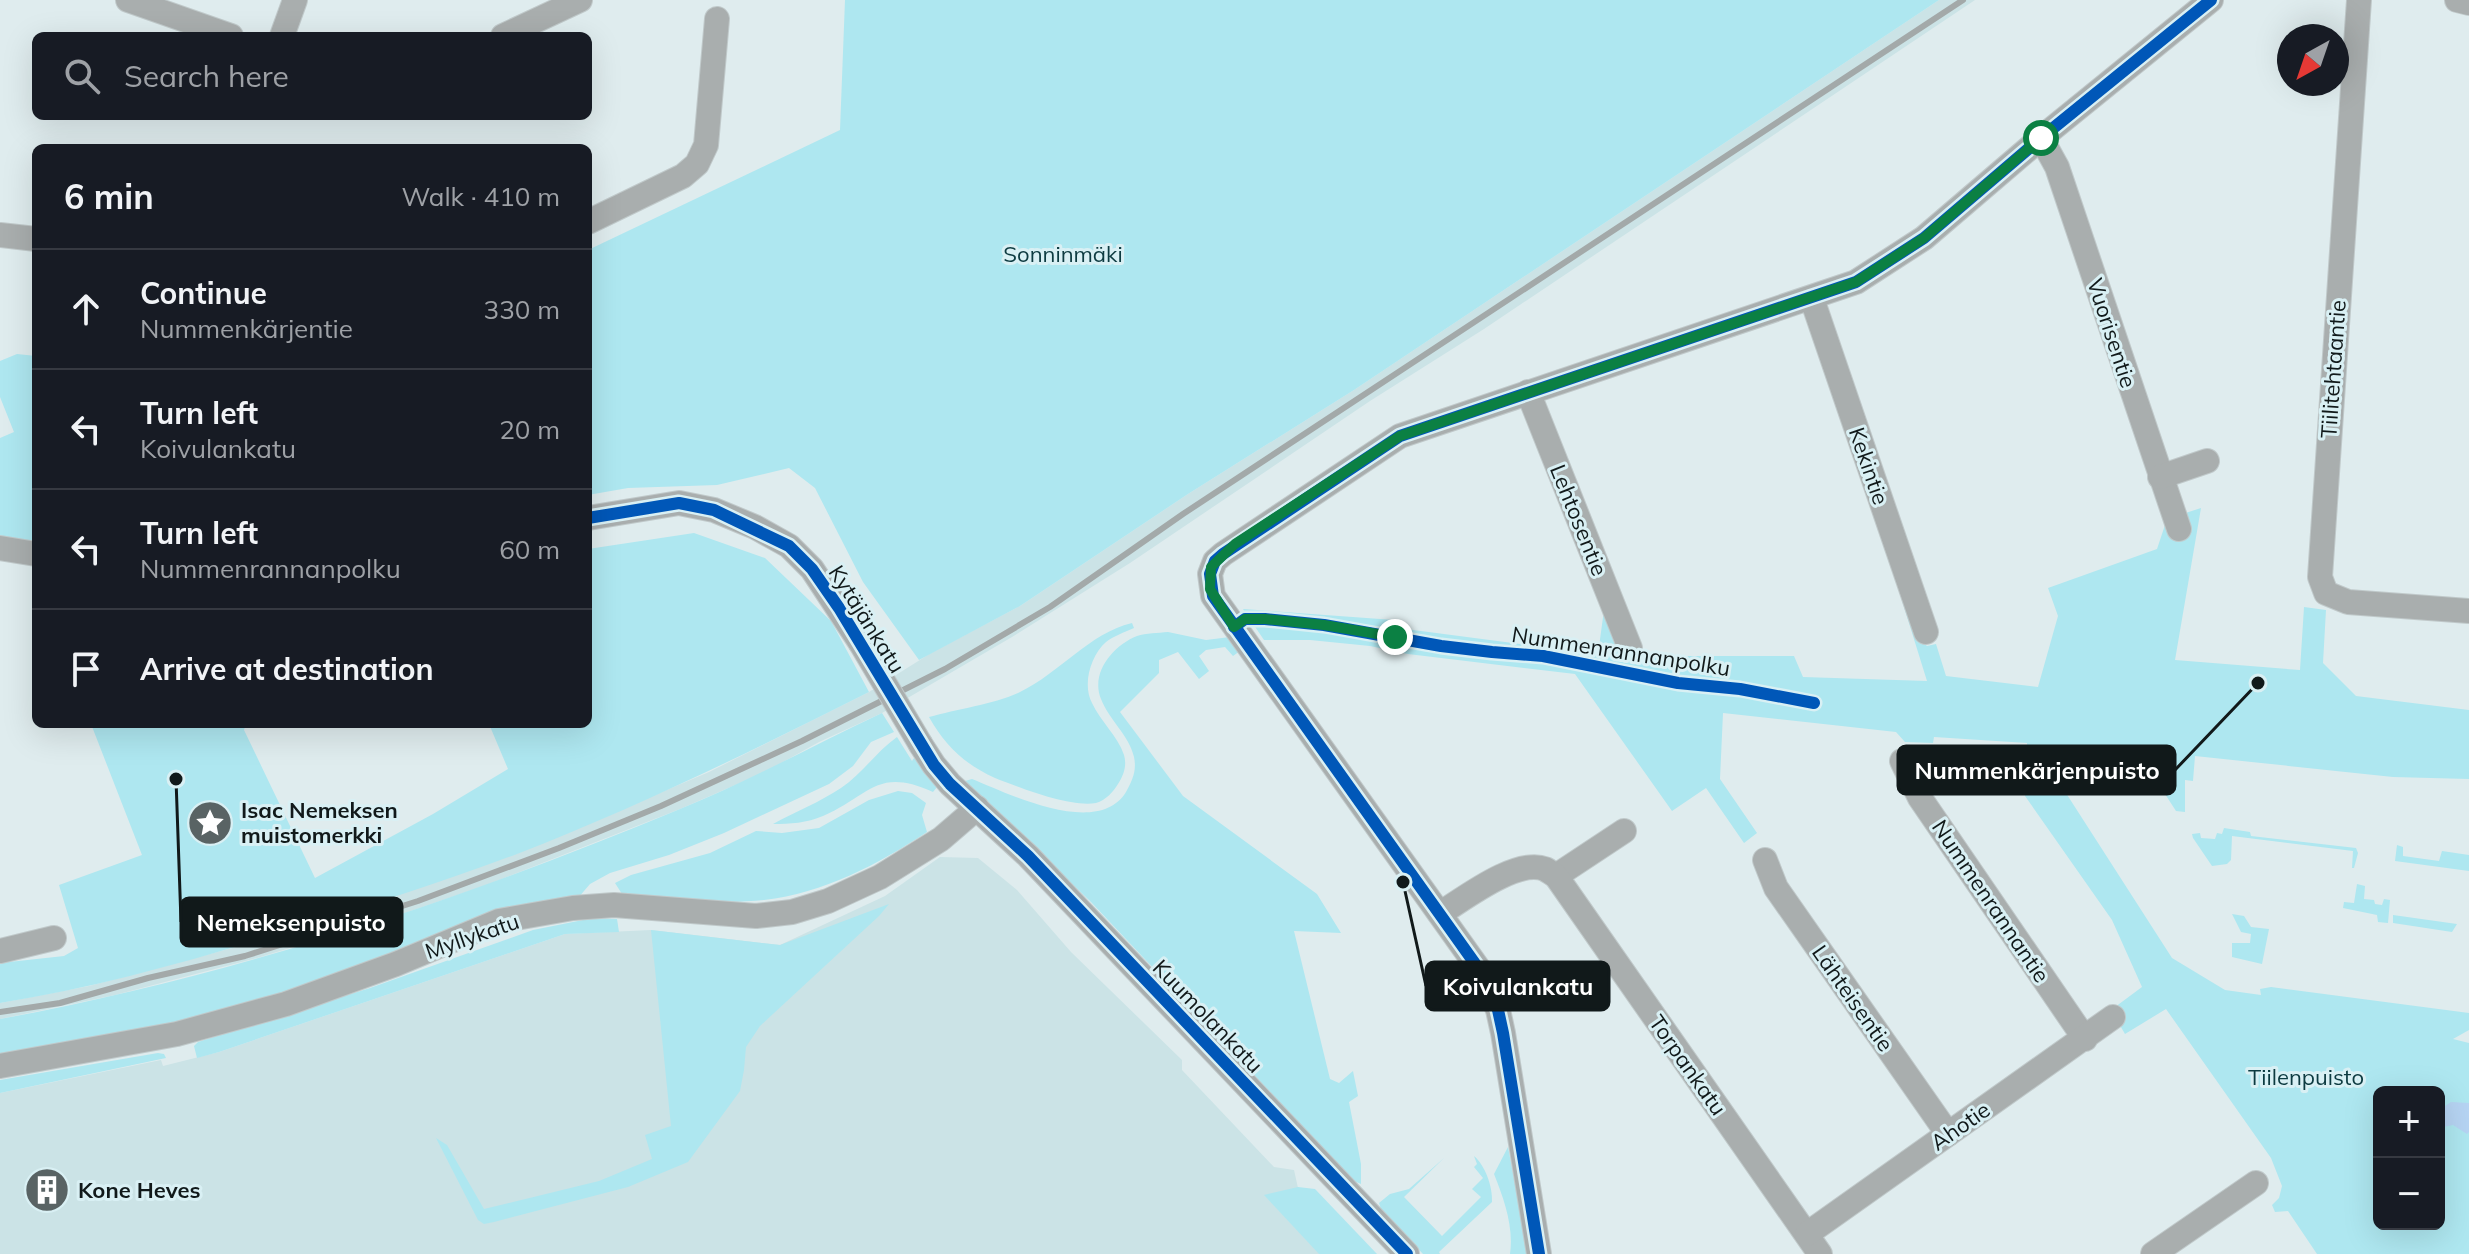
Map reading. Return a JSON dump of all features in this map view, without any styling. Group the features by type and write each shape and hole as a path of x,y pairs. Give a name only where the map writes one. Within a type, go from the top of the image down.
{"street":[{"path":"128,0 220,32"},
{"path":"283,32 295,0"},
{"path":"512,32 580,0"},
{"path":"1539,1254 1498,1010 1481,972 1213,596 1211,567 1235,544 1400,436 1856,282 1906,251 2211,0"},
{"name":"Tiilitehtaantie","path":"2359,0 2320,577 2326,593 2348,602 2469,611"},
{"path":"2457,0 2469,3"},
{"path":"592,220 683,176 697,164 706,145 717,19"},
{"name":"Vuorisentie","path":"2041,138 2057,167 2179,529"},
{"path":"0,235 32,239"},
{"name":"Kekintie","path":"1812,299 1926,632"},
{"name":"Lehtosentie","path":"1528,392 1630,648"},
{"path":"2160,477 2207,461"},
{"name":"Kytäjänkatu","path":"592,517 679,503 714,510 755,527 789,546 812,569 934,765 977,808"},
{"path":"0,548 32,553"},
{"name":"Nummenrannantie","path":"1902,761 1920,798 2085,1039"},
{"name":"Myllykatu","path":"0,1066 177,1034 286,1004 396,964 499,921 573,908 614,905 756,916 792,912 828,901 880,877 941,839 977,808"},
{"name":"Kuumolankatu","path":"977,808 1028,856 1407,1254"},
{"path":"1441,913 1514,869 1545,868 1556,876 1624,831"},
{"name":"Lähteisentie","path":"1765,860 1776,888 1948,1134"},
{"name":"Torpankatu","path":"1556,876 1813,1244"},
{"path":"0,951 54,938"},
{"name":"Ahotie","path":"1813,1244 1948,1134 2113,1017"},
{"path":"2153,1254 2256,1183"}],"shaded area":[{"path":"1939,0 1975,0 1130,563 882,713 819,742 765,772 680,809 484,886 257,958 115,995 0,1019 0,1003 89,986 236,947 518,853 709,772 869,692 931,653 1020,606 1188,494 1354,390"},
{"path":"940,857 978,858 1017,890 1071,952 1182,1060 1182,1070 1274,1167 1294,1170 1300,1197 1354,1254 0,1254 0,1093 161,1060 163,1066 219,1052 565,934 651,930 780,945 885,896"},
{"path":"2451,1102 2469,1103 2467,1134 2453,1125 2445,1127 2445,1106"}],"green space":[{"name":"Sonninmäki","path":"845,0 1939,0 1354,390 1188,494 1020,606 919,660 863,582 815,488 789,468 717,485 628,488 592,494 592,248 840,130"},
{"path":"17,354 32,356 32,544 0,538 0,438 14,432 0,397 0,361"},
{"name":"Tiilenpuisto","path":"2201,508 2175,660 2300,670 2304,607 2326,610 2323,663 2356,696 2469,710 2469,779 2393,777 2195,756 2193,781 2185,780 2185,812 2176,811 2165,794 2165,762 2144,760 2137,750 2131,749 2138,761 2130,766 2118,749 2070,745 2064,790 2172,958 2225,990 2261,995 2260,989 2271,987 2469,1013 2469,1030 2453,1039 2469,1043 2469,1254 2317,1254 2288,1211 2275,1212 2272,1205 2279,1198 2282,1186 2271,1158 2166,1009 2125,1034 2111,1010 2142,987 2112,920 2025,796 2027,743 1934,737 1933,743 1905,742 1896,732 1723,713 1720,779 1757,833 1744,843 1706,788 1672,811 1575,674 1408,654 1370,646 1310,640 1264,640 1243,609 1394,620 1398,628 1598,654 1604,610 1622,603 1642,656 1794,656 1803,677 1927,681 1899,591 1924,643 1927,646 1936,644 1946,676 2038,687 2058,616 2048,588 2157,549 2167,519"},
{"path":"694,533 765,558 831,621 869,692 651,797 488,865 212,954 107,982 0,1003 0,963 64,956 78,948 59,885 142,855 93,728 245,728 315,878 508,769 491,728 592,728 592,548"},
{"path":"1132,623 1134,628 1112,638 1101,648 1092,662 1088,679 1092,703 1118,741 1125,762 1118,784 1100,802 1085,804 1059,800 984,773 949,746 929,717 1020,692 1088,644"},
{"path":"1168,632 1206,640 1230,637 1240,651 1233,656 1225,647 1206,650 1199,656 1209,671 1199,679 1178,652 1159,660 1159,673 1120,712 1183,796 1317,894 1341,933 1294,931 1330,1079 1339,1083 1353,1071 1358,1096 1349,1102 1361,1164 1361,1184 1354,1181 1091,902 965,781 972,779 1030,802 1075,812 1095,811 1113,805 1126,792 1135,762 1128,742 1101,699 1098,689 1101,670 1113,653 1128,640"},
{"path":"882,713 894,732 871,742 853,766 829,784 724,833 669,855 610,873 590,884 578,898 287,995 135,1034 0,1061 0,1019 174,981 260,958 430,904 706,798"},
{"path":"897,737 912,761 914,758 937,787 933,792 899,782 886,783 817,818 773,824 841,788"},
{"path":"898,791 912,793 926,803 922,815 927,832 849,876 808,891 764,900 711,901 622,894 615,883 631,875 710,853 756,831 782,833 819,828 869,800"},
{"path":"2224,828 2250,832 2251,836 2356,848 2358,853 2352,868 2353,851 2232,836 2231,860 2227,864 2212,866 2192,834 2200,833 2201,838 2215,839"},
{"path":"2397,845 2403,847 2403,856 2439,861 2442,851 2469,855 2469,871 2395,861"},
{"path":"2357,884 2365,886 2364,899 2382,905 2384,899 2390,900 2388,923 2378,922 2377,915 2343,908 2344,902 2354,903"},
{"path":"889,904 760,1026 746,1047 740,1091 688,1162 628,1187 494,1222 484,1224 478,1220 436,1138 447,1145 484,1209 599,1181 652,1159 645,1135 671,1126 651,930 780,945"},
{"path":"2232,914 2244,916 2251,927 2269,929 2262,964 2232,957 2232,943 2250,943 2251,934 2241,932"},
{"path":"2393,915 2457,924 2452,932 2393,923"},
{"path":"593,918 617,919 619,932 565,934 197,1058 194,1046 198,1042 370,988 533,930"},
{"path":"158,1053 166,1058 0,1093 0,1080"},
{"path":"1508,1147 1528,1254 1510,1254 1505,1203 1494,1174"},
{"path":"1474,1156 1488,1177 1492,1202 1440,1254 1423,1254 1381,1209 1379,1203 1390,1194 1409,1189 1444,1158 1404,1197 1442,1236 1481,1197 1472,1189 1483,1178 1474,1167 1477,1164"},
{"path":"1298,1187 1315,1189 1377,1254 1319,1254 1264,1195"}],"railway":[{"path":"0,1012 60,1003 148,978 245,956 418,901 661,806 802,741 945,669 1050,607 1183,514 1963,0"}],"cycle path":[{"path":"1539,1254 1503,1033 1498,1010 1481,972 1213,596 1210,574 1215,561 1400,436 1856,282 1924,238 2211,0"},
{"path":"592,517 679,503 714,510 789,546 812,569 839,608 934,765 950,784 1028,856 1407,1254"},
{"name":"Nummenrannanpolku","path":"1234,627 1245,619 1324,625 1441,646 1543,656 1678,683 1740,689 1814,703"}],"place":[{"name":"Nummenkärjenpuisto","path":"2258,683"},
{"name":"Nemeksenpuisto","path":"176,779"},
{"name":"Isac Nemeksen muistomerkki","path":"210,823"},
{"name":"Koivulankatu","path":"1403,882"},
{"name":"Kone Heves","path":"47,1190"}],"route":[{"path":"1395,637 1265,619 1245,619 1234,627 1210,589 1211,567 1235,544 1400,436 1856,282 1924,238 2041,138"}]}
